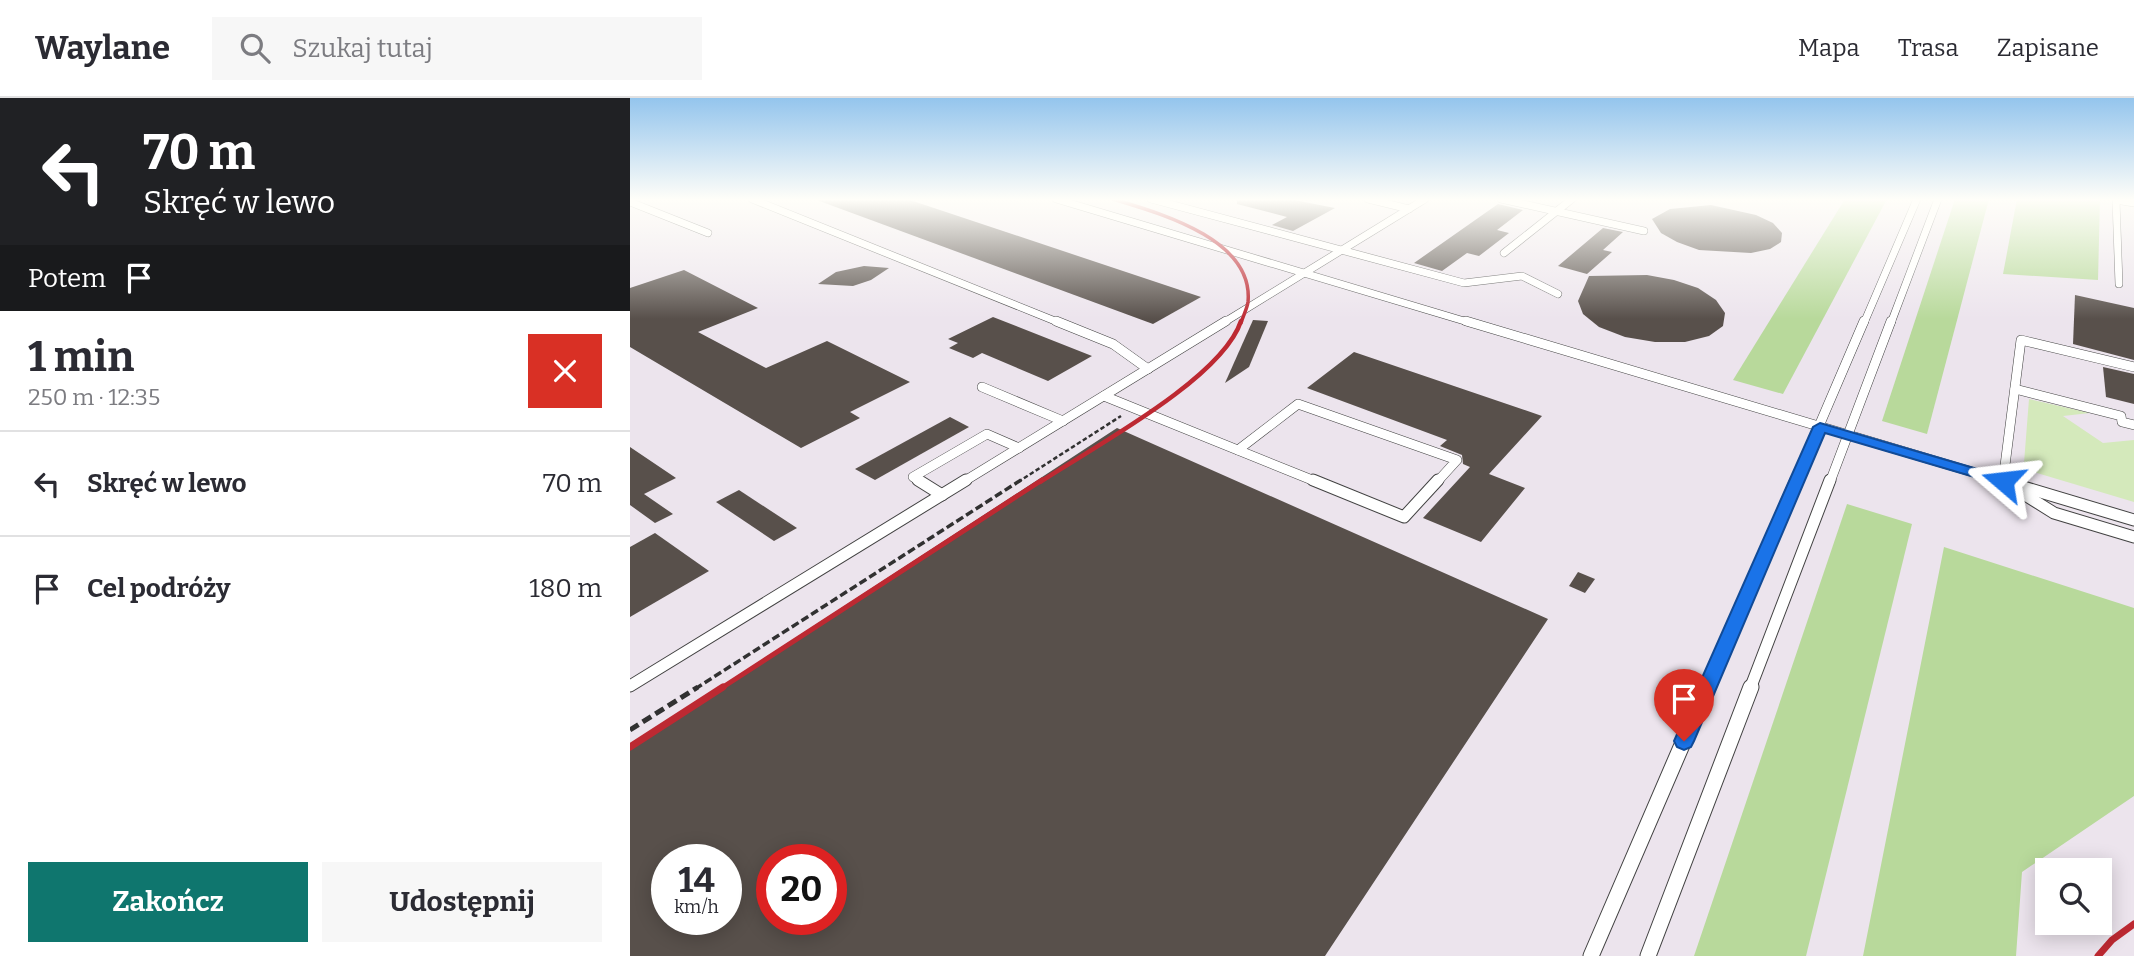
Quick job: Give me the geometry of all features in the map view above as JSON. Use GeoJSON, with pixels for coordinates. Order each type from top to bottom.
{"type":"FeatureCollection","features":[{"type":"Feature","properties":{"kind":"lane"},"geometry":{"type":"LineString","coordinates":[[852,239],[1113,344],[1148,369]]}},
{"type":"Feature","properties":{"kind":"lane"},"geometry":{"type":"LineString","coordinates":[[1188,239],[2134,520]]}},
{"type":"Feature","properties":{"kind":"lane"},"geometry":{"type":"LineString","coordinates":[[1297,239],[1464,283],[1521,276],[1558,293]]}},
{"type":"Feature","properties":{"kind":"lane"},"geometry":{"type":"LineString","coordinates":[[630,686],[1360,239]]}},
{"type":"Feature","properties":{"kind":"lane"},"geometry":{"type":"LineString","coordinates":[[1504,253],[1522,239]]}},
{"type":"Feature","properties":{"kind":"lane"},"geometry":{"type":"LineString","coordinates":[[1591,956],[1900,239]]}},
{"type":"Feature","properties":{"kind":"lane"},"geometry":{"type":"LineString","coordinates":[[1648,956],[1923,239]]}},
{"type":"Feature","properties":{"kind":"lane"},"geometry":{"type":"LineString","coordinates":[[2117,239],[2119,284]]}},
{"type":"Feature","properties":{"kind":"lane"},"geometry":{"type":"LineString","coordinates":[[2003,481],[2021,341],[2134,367]]}},
{"type":"Feature","properties":{"kind":"lane"},"geometry":{"type":"LineString","coordinates":[[982,387],[1063,421]]}},
{"type":"Feature","properties":{"kind":"lane"},"geometry":{"type":"LineString","coordinates":[[2015,389],[2121,416],[2122,422],[2134,425]]}},
{"type":"Feature","properties":{"kind":"lane"},"geometry":{"type":"LineString","coordinates":[[1104,396],[1404,517],[1457,460],[1298,404],[1238,450]]}},
{"type":"Feature","properties":{"kind":"lane"},"geometry":{"type":"LineString","coordinates":[[942,495],[913,477],[987,434],[1019,448]]}},
{"type":"Feature","properties":{"kind":"lane"},"geometry":{"type":"LineString","coordinates":[[2003,481],[2054,513],[2134,537]]}},
{"type":"Feature","properties":{"kind":"path"},"geometry":{"type":"LineString","coordinates":[[630,730],[1134,408]]}},
{"type":"Feature","properties":{"kind":"shaded area"},"geometry":{"type":"Polygon","coordinates":[[[630,239],[2134,239],[2134,956],[630,956],[630,239]]]}},
{"type":"Feature","properties":{"kind":"green space"},"geometry":{"type":"Polygon","coordinates":[[[1820,239],[1866,239],[1783,394],[1733,380],[1820,239]]]}},
{"type":"Feature","properties":{"kind":"green space"},"geometry":{"type":"Polygon","coordinates":[[[1942,239],[1978,239],[1927,434],[1882,421],[1942,239]]]}},
{"type":"Feature","properties":{"kind":"green space"},"geometry":{"type":"Polygon","coordinates":[[[2010,239],[2099,239],[2098,280],[2003,274],[2010,239]]]}},
{"type":"Feature","properties":{"kind":"green space"},"geometry":{"type":"Polygon","coordinates":[[[2029,399],[2090,413],[2063,416],[2103,443],[2134,440],[2134,502],[2037,473],[2024,463],[2029,399]]]}},
{"type":"Feature","properties":{"kind":"green space"},"geometry":{"type":"Polygon","coordinates":[[[1847,504],[1912,524],[1806,956],[1694,956],[1847,504]]]}},
{"type":"Feature","properties":{"kind":"green space"},"geometry":{"type":"Polygon","coordinates":[[[1944,547],[2134,608],[2134,796],[2043,858],[2035,858],[2035,863],[2022,872],[2016,956],[1863,956],[1944,547]]]}},
{"type":"Feature","properties":{"kind":"building"},"geometry":{"type":"Polygon","coordinates":[[[923,239],[1027,239],[1201,297],[1153,324],[923,239]]]}},
{"type":"Feature","properties":{"kind":"building"},"geometry":{"type":"Polygon","coordinates":[[[1448,239],[1501,239],[1479,256],[1467,253],[1442,271],[1414,263],[1448,239]]]}},
{"type":"Feature","properties":{"kind":"building"},"geometry":{"type":"Polygon","coordinates":[[[1590,239],[1615,239],[1603,250],[1612,252],[1587,274],[1558,266],[1590,239]]]}},
{"type":"Feature","properties":{"kind":"building"},"geometry":{"type":"Polygon","coordinates":[[[1672,239],[1781,239],[1770,249],[1751,253],[1699,250],[1672,239]]]}},
{"type":"Feature","properties":{"kind":"building"},"geometry":{"type":"Polygon","coordinates":[[[864,266],[889,268],[871,280],[853,286],[818,284],[836,272],[864,266]]]}},
{"type":"Feature","properties":{"kind":"building"},"geometry":{"type":"Polygon","coordinates":[[[684,270],[758,308],[698,332],[766,368],[827,341],[910,382],[850,412],[860,418],[801,448],[630,347],[630,288],[684,270]]]}},
{"type":"Feature","properties":{"kind":"building"},"geometry":{"type":"Polygon","coordinates":[[[1647,275],[1698,288],[1716,300],[1725,313],[1723,326],[1709,336],[1685,342],[1655,342],[1625,337],[1599,327],[1583,314],[1578,301],[1589,276],[1647,275]]]}},
{"type":"Feature","properties":{"kind":"building"},"geometry":{"type":"Polygon","coordinates":[[[2075,295],[2134,308],[2134,360],[2073,344],[2075,295]]]}},
{"type":"Feature","properties":{"kind":"building"},"geometry":{"type":"Polygon","coordinates":[[[993,317],[1092,356],[1048,381],[982,353],[973,358],[949,348],[958,343],[948,339],[993,317]]]}},
{"type":"Feature","properties":{"kind":"building"},"geometry":{"type":"Polygon","coordinates":[[[1253,320],[1268,321],[1249,367],[1225,383],[1253,320]]]}},
{"type":"Feature","properties":{"kind":"building"},"geometry":{"type":"Polygon","coordinates":[[[1354,352],[1542,416],[1489,474],[1525,488],[1481,542],[1423,518],[1470,467],[1463,464],[1462,455],[1440,446],[1447,440],[1307,388],[1354,352]]]}},
{"type":"Feature","properties":{"kind":"building"},"geometry":{"type":"Polygon","coordinates":[[[2103,367],[2134,374],[2134,404],[2106,397],[2103,367]]]}},
{"type":"Feature","properties":{"kind":"building"},"geometry":{"type":"Polygon","coordinates":[[[950,417],[969,427],[875,480],[855,469],[950,417]]]}},
{"type":"Feature","properties":{"kind":"building"},"geometry":{"type":"Polygon","coordinates":[[[1117,428],[1548,619],[1325,956],[630,956],[630,746],[1117,428]]]}},
{"type":"Feature","properties":{"kind":"building"},"geometry":{"type":"Polygon","coordinates":[[[630,447],[676,478],[644,494],[673,514],[655,523],[630,505],[630,447]]]}},
{"type":"Feature","properties":{"kind":"building"},"geometry":{"type":"Polygon","coordinates":[[[739,490],[797,528],[774,541],[716,502],[739,490]]]}},
{"type":"Feature","properties":{"kind":"building"},"geometry":{"type":"Polygon","coordinates":[[[655,533],[709,571],[630,617],[630,547],[655,533]]]}},
{"type":"Feature","properties":{"kind":"building"},"geometry":{"type":"Polygon","coordinates":[[[1578,572],[1595,579],[1585,593],[1569,586],[1578,572]]]}},
{"type":"Feature","properties":{"kind":"railway"},"geometry":{"type":"LineString","coordinates":[[1211,239],[1236,261],[1246,280],[1248,302],[1241,323]]}},
{"type":"Feature","properties":{"kind":"railway"},"geometry":{"type":"LineString","coordinates":[[1040,482],[1183,388],[1209,366],[1229,343],[1241,321]]}},
{"type":"Feature","properties":{"kind":"railway"},"geometry":{"type":"LineString","coordinates":[[720,689],[1042,480]]}},
{"type":"Feature","properties":{"kind":"railway"},"geometry":{"type":"LineString","coordinates":[[630,747],[723,687]]}},
{"type":"Feature","properties":{"kind":"railway"},"geometry":{"type":"LineString","coordinates":[[2098,956],[2112,940],[2134,924]]}},
{"type":"Feature","properties":{"kind":"route"},"geometry":{"type":"LineString","coordinates":[[1684,741],[1820,427],[2003,481]]}}]}
